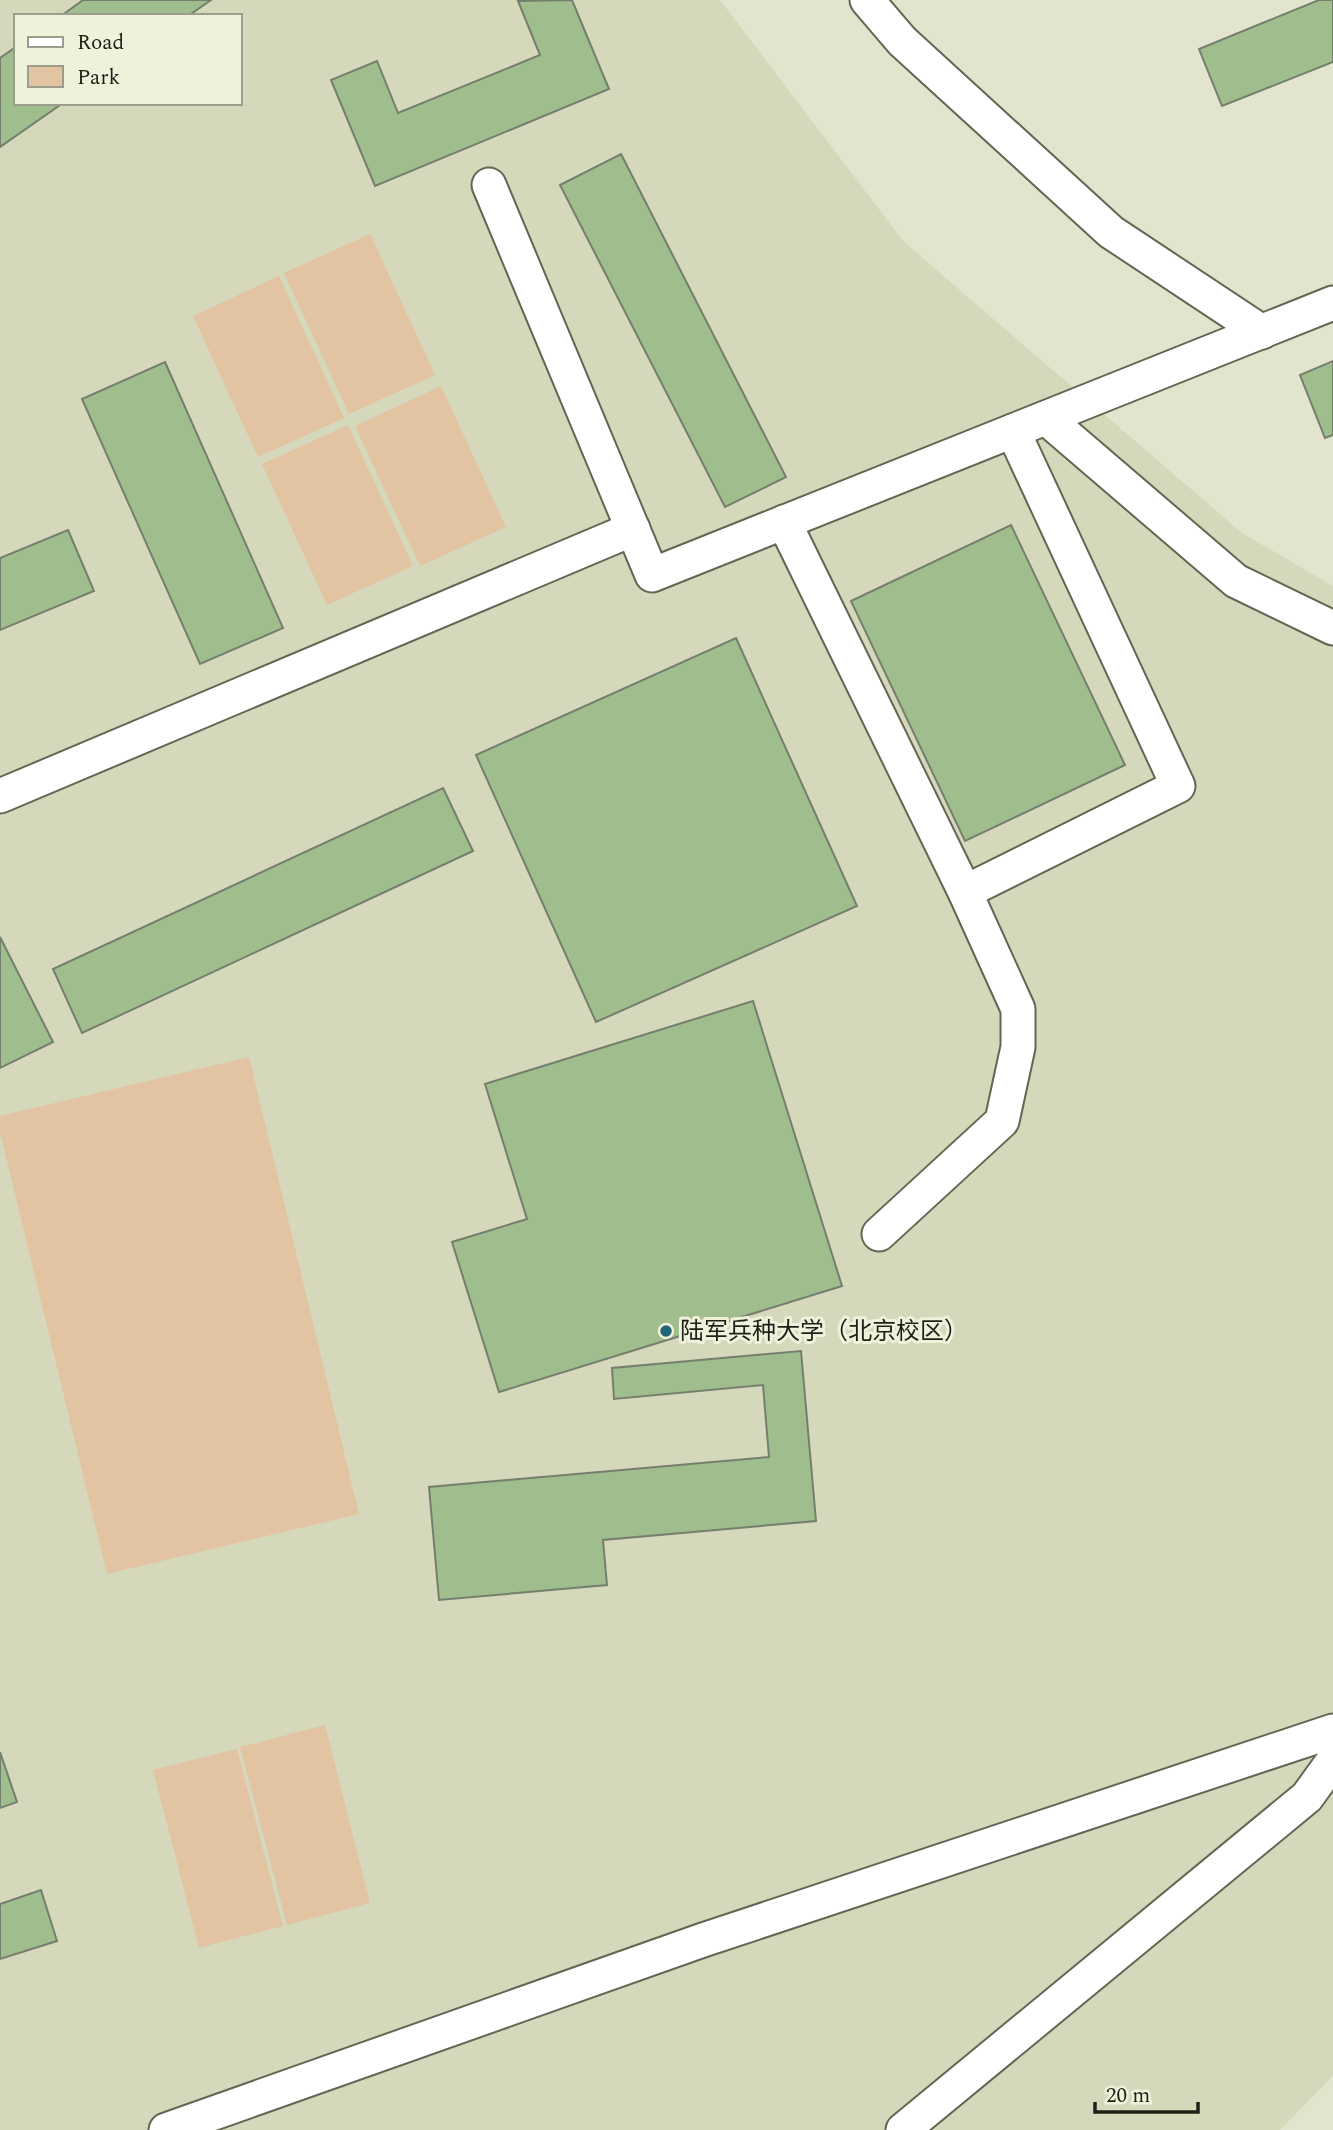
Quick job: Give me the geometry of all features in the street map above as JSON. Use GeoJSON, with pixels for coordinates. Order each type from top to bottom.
{"type":"FeatureCollection","features":[{"type":"Feature","properties":{"kind":"lane"},"geometry":{"type":"LineString","coordinates":[[867,0],[902,41],[1111,232],[1262,332]]}},
{"type":"Feature","properties":{"kind":"lane"},"geometry":{"type":"LineString","coordinates":[[489,185],[652,575],[1333,303]]}},
{"type":"Feature","properties":{"kind":"lane"},"geometry":{"type":"LineString","coordinates":[[1046,418],[1236,581],[1333,628]]}},
{"type":"Feature","properties":{"kind":"lane"},"geometry":{"type":"LineString","coordinates":[[965,892],[1178,786],[1013,431]]}},
{"type":"Feature","properties":{"kind":"lane"},"geometry":{"type":"LineString","coordinates":[[784,522],[965,892],[1018,1009],[1018,1047],[1002,1121],[879,1234]]}},
{"type":"Feature","properties":{"kind":"lane"},"geometry":{"type":"LineString","coordinates":[[0,796],[633,529]]}},
{"type":"Feature","properties":{"kind":"lane"},"geometry":{"type":"LineString","coordinates":[[166,2130],[703,1940],[1333,1731]]}},
{"type":"Feature","properties":{"kind":"lane"},"geometry":{"type":"LineString","coordinates":[[903,2130],[1307,1797],[1333,1761]]}},
{"type":"Feature","properties":{"kind":"shaded area","name":"陆军兵种大学（北京校区）"},"geometry":{"type":"Polygon","coordinates":[[[0,0],[720,0],[904,242],[1242,533],[1333,586],[1333,2076],[1280,2130],[0,2130],[0,0]]]}},
{"type":"Feature","properties":{"kind":"green space"},"geometry":{"type":"Polygon","coordinates":[[[370,234],[435,375],[349,414],[284,273],[370,234]]]}},
{"type":"Feature","properties":{"kind":"green space"},"geometry":{"type":"Polygon","coordinates":[[[279,276],[344,418],[258,457],[193,316],[279,276]]]}},
{"type":"Feature","properties":{"kind":"green space"},"geometry":{"type":"Polygon","coordinates":[[[441,386],[506,527],[420,566],[355,426],[441,386]]]}},
{"type":"Feature","properties":{"kind":"green space"},"geometry":{"type":"Polygon","coordinates":[[[348,425],[413,566],[327,605],[262,464],[348,425]]]}},
{"type":"Feature","properties":{"kind":"green space"},"geometry":{"type":"Polygon","coordinates":[[[249,1057],[359,1514],[107,1574],[0,1132],[0,1116],[249,1057]]]}},
{"type":"Feature","properties":{"kind":"green space"},"geometry":{"type":"Polygon","coordinates":[[[325,1725],[370,1903],[287,1925],[240,1747],[325,1725]]]}},
{"type":"Feature","properties":{"kind":"green space"},"geometry":{"type":"Polygon","coordinates":[[[237,1749],[283,1926],[199,1948],[153,1770],[237,1749]]]}},
{"type":"Feature","properties":{"kind":"building"},"geometry":{"type":"Polygon","coordinates":[[[83,0],[211,0],[191,14],[64,14],[83,0]]]}},
{"type":"Feature","properties":{"kind":"building"},"geometry":{"type":"Polygon","coordinates":[[[572,0],[609,89],[375,186],[331,80],[377,61],[398,113],[540,55],[518,1],[572,0]]]}},
{"type":"Feature","properties":{"kind":"building"},"geometry":{"type":"Polygon","coordinates":[[[1319,0],[1333,0],[1333,62],[1222,106],[1199,49],[1319,0]]]}},
{"type":"Feature","properties":{"kind":"building"},"geometry":{"type":"Polygon","coordinates":[[[14,48],[14,105],[60,105],[0,147],[0,58],[14,48]]]}},
{"type":"Feature","properties":{"kind":"building"},"geometry":{"type":"Polygon","coordinates":[[[621,154],[786,477],[725,507],[560,185],[621,154]]]}},
{"type":"Feature","properties":{"kind":"building"},"geometry":{"type":"Polygon","coordinates":[[[1333,361],[1333,435],[1325,438],[1300,375],[1333,361]]]}},
{"type":"Feature","properties":{"kind":"building"},"geometry":{"type":"Polygon","coordinates":[[[165,362],[283,628],[200,664],[82,399],[165,362]]]}},
{"type":"Feature","properties":{"kind":"building"},"geometry":{"type":"Polygon","coordinates":[[[1011,525],[1125,765],[965,841],[851,601],[1011,525]]]}},
{"type":"Feature","properties":{"kind":"building"},"geometry":{"type":"Polygon","coordinates":[[[68,530],[94,591],[0,630],[0,558],[68,530]]]}},
{"type":"Feature","properties":{"kind":"building"},"geometry":{"type":"Polygon","coordinates":[[[736,638],[857,906],[596,1022],[476,755],[736,638]]]}},
{"type":"Feature","properties":{"kind":"building"},"geometry":{"type":"Polygon","coordinates":[[[443,788],[473,851],[82,1033],[53,969],[443,788]]]}},
{"type":"Feature","properties":{"kind":"building"},"geometry":{"type":"Polygon","coordinates":[[[0,937],[53,1042],[0,1068],[0,937]]]}},
{"type":"Feature","properties":{"kind":"building"},"geometry":{"type":"Polygon","coordinates":[[[753,1001],[842,1286],[499,1392],[452,1242],[527,1219],[485,1084],[753,1001]]]}},
{"type":"Feature","properties":{"kind":"building"},"geometry":{"type":"Polygon","coordinates":[[[801,1351],[816,1521],[603,1540],[607,1585],[439,1600],[429,1487],[769,1457],[763,1385],[614,1399],[612,1368],[801,1351]]]}},
{"type":"Feature","properties":{"kind":"building"},"geometry":{"type":"Polygon","coordinates":[[[0,1752],[17,1802],[0,1808],[0,1752]]]}},
{"type":"Feature","properties":{"kind":"building"},"geometry":{"type":"Polygon","coordinates":[[[41,1890],[57,1941],[0,1959],[0,1904],[41,1890]]]}},
{"type":"Feature","properties":{"kind":"place","name":"陆军兵种大学（北京校区）"},"geometry":{"type":"Point","coordinates":[666,1331]}}]}
